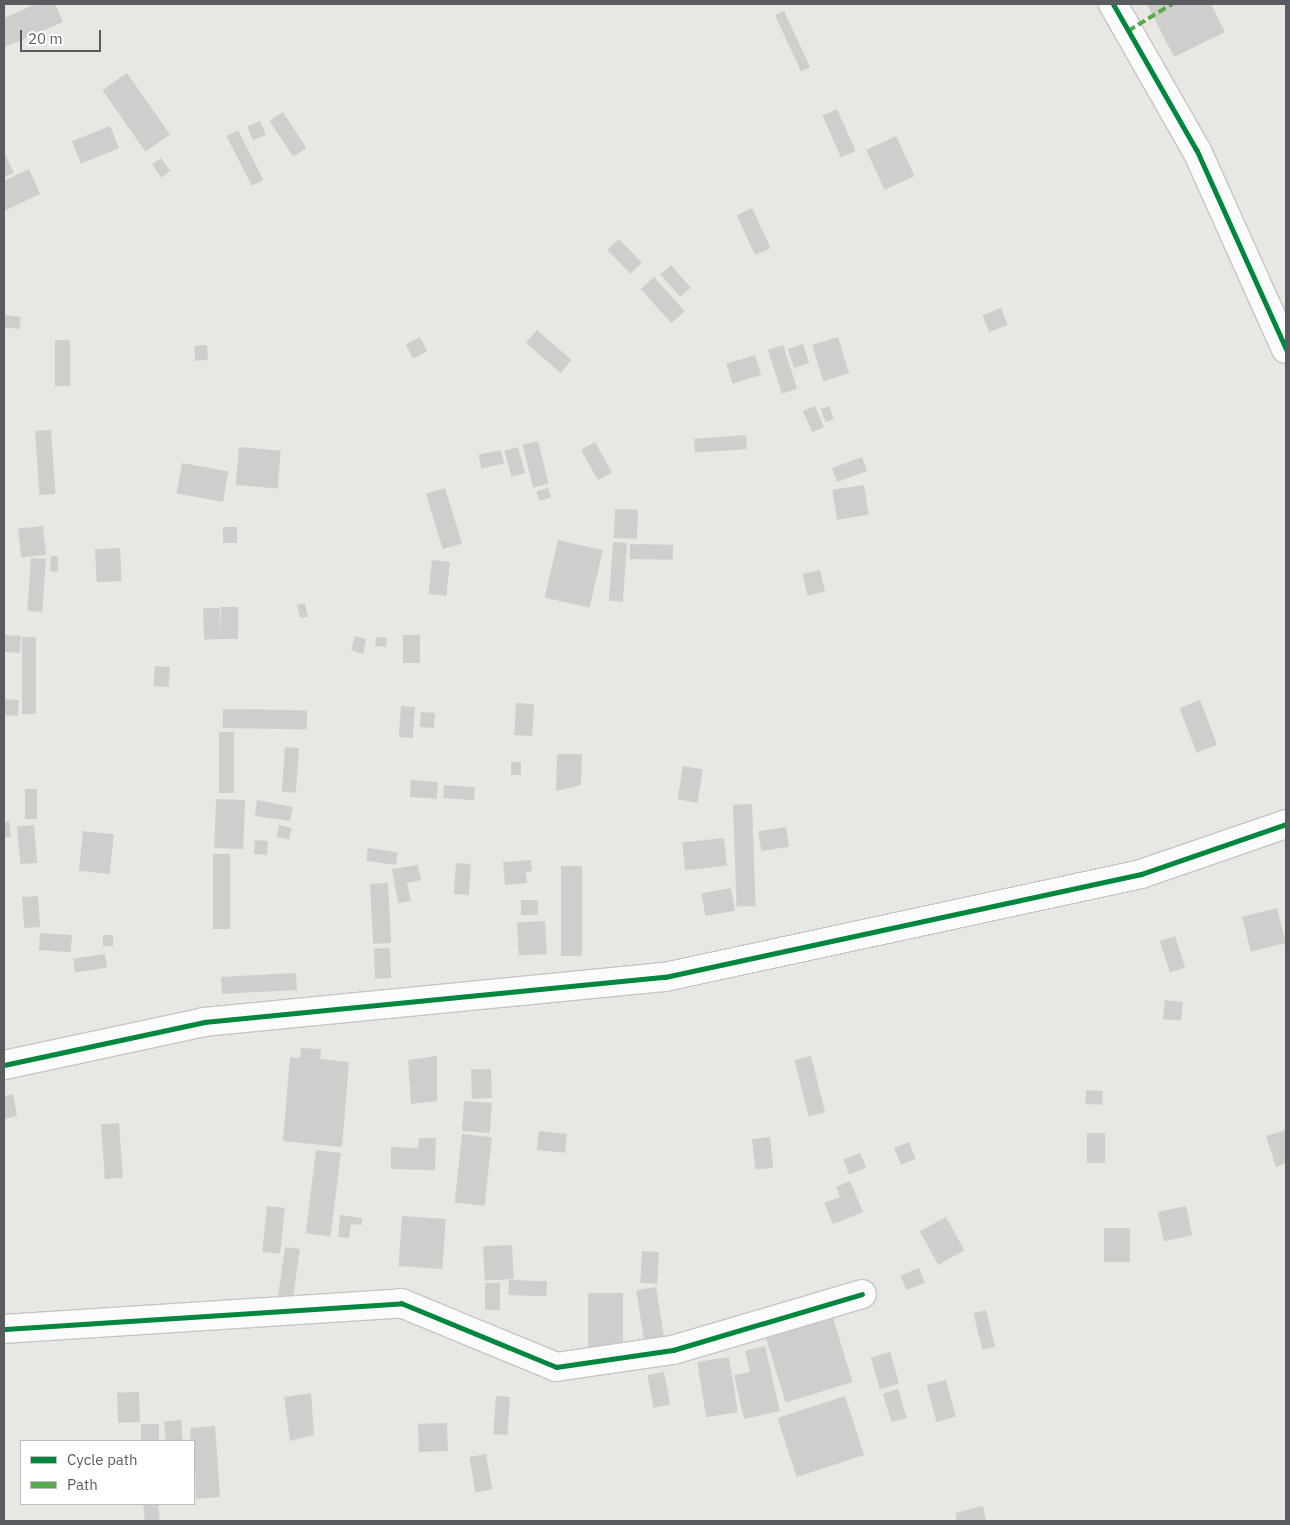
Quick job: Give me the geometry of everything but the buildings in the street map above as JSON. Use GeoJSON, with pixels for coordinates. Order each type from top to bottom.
{"type":"FeatureCollection","features":[{"type":"Feature","properties":{"kind":"street"},"geometry":{"type":"LineString","coordinates":[[1113,4],[1197,151],[1286,349]]}},
{"type":"Feature","properties":{"kind":"street"},"geometry":{"type":"LineString","coordinates":[[4,1065],[204,1022],[665,977],[1141,874],[1286,824]]}},
{"type":"Feature","properties":{"kind":"street"},"geometry":{"type":"LineString","coordinates":[[4,1329],[401,1303],[556,1367],[673,1350],[862,1294]]}},
{"type":"Feature","properties":{"kind":"marked path"},"geometry":{"type":"LineString","coordinates":[[1128,31],[1172,4]]}},
{"type":"Feature","properties":{"kind":"cycle path"},"geometry":{"type":"LineString","coordinates":[[1113,4],[1197,151],[1286,349]]}},
{"type":"Feature","properties":{"kind":"cycle path"},"geometry":{"type":"LineString","coordinates":[[4,1065],[204,1022],[665,977],[1141,874],[1286,824]]}},
{"type":"Feature","properties":{"kind":"cycle path"},"geometry":{"type":"LineString","coordinates":[[4,1329],[401,1303],[556,1367],[673,1350],[862,1294]]}}]}
